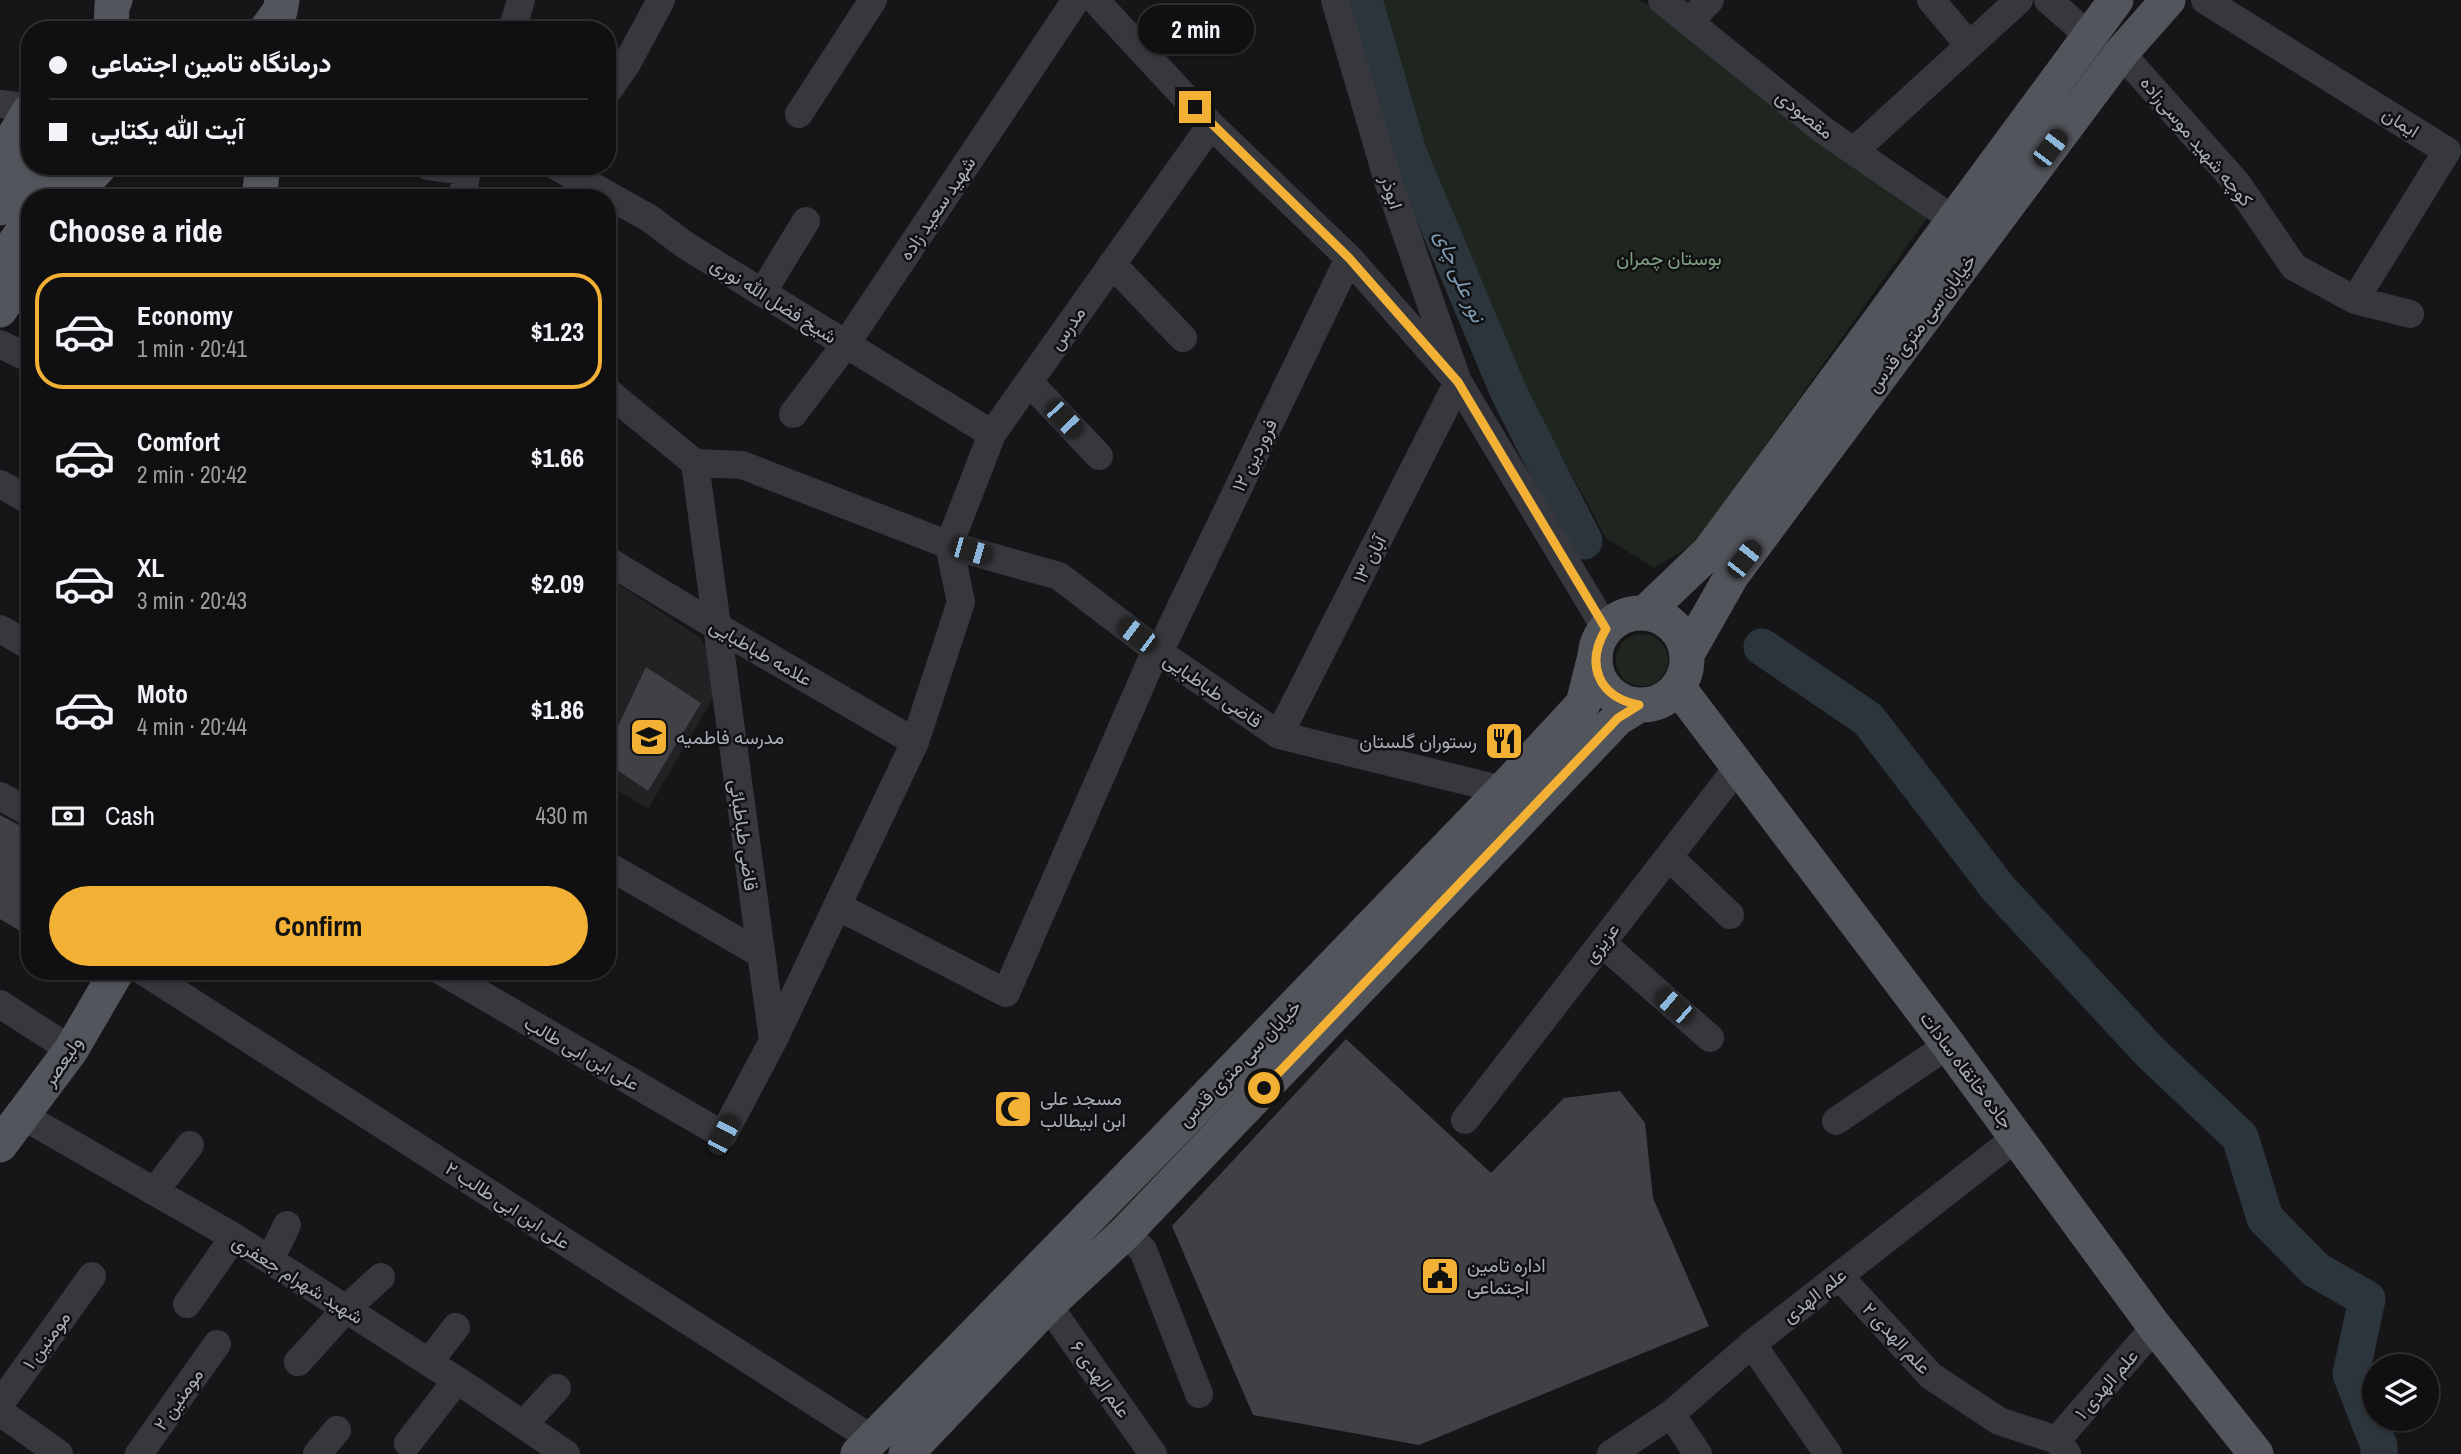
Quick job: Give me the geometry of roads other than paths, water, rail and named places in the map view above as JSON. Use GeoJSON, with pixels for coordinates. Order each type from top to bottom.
{"type":"FeatureCollection","features":[{"type":"Feature","properties":{"kind":"main road","name":"خیابان سی متری قدس"},"geometry":{"type":"LineString","coordinates":[[1645,613],[1709,552],[2116,0]]}},
{"type":"Feature","properties":{"kind":"main road","name":"خیابان سی متری قدس"},"geometry":{"type":"LineString","coordinates":[[1682,671],[1732,575],[2121,53],[2168,0]]}},
{"type":"Feature","properties":{"kind":"main road"},"geometry":{"type":"LineString","coordinates":[[0,159],[21,124]]}},
{"type":"Feature","properties":{"kind":"main road"},"geometry":{"type":"LineString","coordinates":[[0,208],[21,174]]}},
{"type":"Feature","properties":{"kind":"main road"},"geometry":{"type":"LineString","coordinates":[[81,189],[92,175]]}},
{"type":"Feature","properties":{"kind":"main road"},"geometry":{"type":"LineString","coordinates":[[0,264],[21,234]]}},
{"type":"Feature","properties":{"kind":"main road"},"geometry":{"type":"LineString","coordinates":[[0,310],[21,279]]}},
{"type":"Feature","properties":{"kind":"main road"},"geometry":{"type":"LineString","coordinates":[[1630,614],[1658,616],[1669,622],[1684,642],[1682,671],[1658,702],[1639,705],[1625,702],[1612,695],[1602,684],[1596,670],[1601,642],[1617,620],[1630,614]]}},
{"type":"Feature","properties":{"kind":"main road","name":"خیابان سی متری قدس"},"geometry":{"type":"LineString","coordinates":[[865,1446],[1503,790],[1583,704],[1601,642]]}},
{"type":"Feature","properties":{"kind":"main road","name":"جاده خانقاه سادات"},"geometry":{"type":"LineString","coordinates":[[1682,671],[1738,768],[2017,1137],[2155,1327],[2256,1454]]}},
{"type":"Feature","properties":{"kind":"main road","name":"خیابان سی متری قدس"},"geometry":{"type":"LineString","coordinates":[[906,1454],[1048,1305],[1125,1233],[1618,718],[1639,705]]}},
{"type":"Feature","properties":{"kind":"main road","name":"ولیعصر"},"geometry":{"type":"LineString","coordinates":[[0,1145],[71,1050],[112,980]]}},
{"type":"Feature","properties":{"kind":"main road"},"geometry":{"type":"LineString","coordinates":[[1164,1140],[1189,1166]]}},
{"type":"Feature","properties":{"kind":"street"},"geometry":{"type":"LineString","coordinates":[[515,21],[521,0]]}},
{"type":"Feature","properties":{"kind":"street"},"geometry":{"type":"LineString","coordinates":[[616,79],[662,0]]}},
{"type":"Feature","properties":{"kind":"street"},"geometry":{"type":"LineString","coordinates":[[799,114],[873,0]]}},
{"type":"Feature","properties":{"kind":"street","name":"شهید سعید زاده"},"geometry":{"type":"LineString","coordinates":[[793,414],[846,344],[1076,0]]}},
{"type":"Feature","properties":{"kind":"street"},"geometry":{"type":"LineString","coordinates":[[1095,0],[1212,125],[1349,258],[1458,382],[1601,642]]}},
{"type":"Feature","properties":{"kind":"street","name":"ابوذر"},"geometry":{"type":"LineString","coordinates":[[1335,0],[1388,181],[1458,382]]}},
{"type":"Feature","properties":{"kind":"street","name":"مقصودی"},"geometry":{"type":"LineString","coordinates":[[1662,0],[1823,130],[1954,220]]}},
{"type":"Feature","properties":{"kind":"street"},"geometry":{"type":"LineString","coordinates":[[1690,21],[1710,0]]}},
{"type":"Feature","properties":{"kind":"street"},"geometry":{"type":"LineString","coordinates":[[1931,0],[1969,45]]}},
{"type":"Feature","properties":{"kind":"street"},"geometry":{"type":"LineString","coordinates":[[1854,151],[2019,0]]}},
{"type":"Feature","properties":{"kind":"street"},"geometry":{"type":"LineString","coordinates":[[2048,0],[2089,36]]}},
{"type":"Feature","properties":{"kind":"street","name":"ایمان"},"geometry":{"type":"LineString","coordinates":[[2205,0],[2447,151],[2355,300]]}},
{"type":"Feature","properties":{"kind":"street","name":"کوچه شهید موسی‌زاده"},"geometry":{"type":"LineString","coordinates":[[2121,53],[2236,182],[2294,267],[2355,300],[2410,314]]}},
{"type":"Feature","properties":{"kind":"street"},"geometry":{"type":"LineString","coordinates":[[0,104],[21,108]]}},
{"type":"Feature","properties":{"kind":"street","name":"مدرس"},"geometry":{"type":"LineString","coordinates":[[949,545],[992,434],[1212,125]]}},
{"type":"Feature","properties":{"kind":"street","name":"شیخ فضل الله نوری"},"geometry":{"type":"LineString","coordinates":[[572,175],[597,189]]}},
{"type":"Feature","properties":{"kind":"street","name":"شیخ فضل الله نوری"},"geometry":{"type":"LineString","coordinates":[[616,200],[992,434]]}},
{"type":"Feature","properties":{"kind":"street"},"geometry":{"type":"LineString","coordinates":[[762,293],[806,221]]}},
{"type":"Feature","properties":{"kind":"street","name":"۱۲ فروردین"},"geometry":{"type":"LineString","coordinates":[[837,906],[1006,993],[1156,650],[1166,638],[1349,258]]}},
{"type":"Feature","properties":{"kind":"street"},"geometry":{"type":"LineString","coordinates":[[1112,264],[1182,338]]}},
{"type":"Feature","properties":{"kind":"street"},"geometry":{"type":"LineString","coordinates":[[0,344],[21,354]]}},
{"type":"Feature","properties":{"kind":"street"},"geometry":{"type":"LineString","coordinates":[[1029,382],[1099,456]]}},
{"type":"Feature","properties":{"kind":"street","name":"۱۳ آبان"},"geometry":{"type":"LineString","coordinates":[[1279,735],[1458,382]]}},
{"type":"Feature","properties":{"kind":"street"},"geometry":{"type":"LineString","coordinates":[[616,398],[695,463]]}},
{"type":"Feature","properties":{"kind":"street","name":"قاضی طباطبایی"},"geometry":{"type":"LineString","coordinates":[[695,463],[742,465],[949,545],[1059,576],[1156,650],[1279,735],[1503,790]]}},
{"type":"Feature","properties":{"kind":"street","name":"قاضی طباطبائی"},"geometry":{"type":"LineString","coordinates":[[695,463],[759,953],[773,1041]]}},
{"type":"Feature","properties":{"kind":"street"},"geometry":{"type":"LineString","coordinates":[[0,484],[21,496]]}},
{"type":"Feature","properties":{"kind":"street"},"geometry":{"type":"LineString","coordinates":[[773,1041],[915,741],[961,602],[949,545]]}},
{"type":"Feature","properties":{"kind":"street","name":"علامه طباطبایی"},"geometry":{"type":"LineString","coordinates":[[616,565],[915,741]]}},
{"type":"Feature","properties":{"kind":"street"},"geometry":{"type":"LineString","coordinates":[[0,629],[21,641]]}},
{"type":"Feature","properties":{"kind":"street","name":"عزیزی"},"geometry":{"type":"LineString","coordinates":[[1465,1120],[1738,768]]}},
{"type":"Feature","properties":{"kind":"street"},"geometry":{"type":"LineString","coordinates":[[0,796],[21,808]]}},
{"type":"Feature","properties":{"kind":"street"},"geometry":{"type":"LineString","coordinates":[[1669,857],[1730,915]]}},
{"type":"Feature","properties":{"kind":"street"},"geometry":{"type":"LineString","coordinates":[[616,870],[759,953]]}},
{"type":"Feature","properties":{"kind":"street"},"geometry":{"type":"LineString","coordinates":[[1602,943],[1710,1038]]}},
{"type":"Feature","properties":{"kind":"street","name":"علی ابن ابی طالب ۲"},"geometry":{"type":"LineString","coordinates":[[157,980],[865,1446]]}},
{"type":"Feature","properties":{"kind":"street","name":"علی ابن ابی طالب"},"geometry":{"type":"LineString","coordinates":[[456,980],[723,1135],[773,1041]]}},
{"type":"Feature","properties":{"kind":"street"},"geometry":{"type":"LineString","coordinates":[[0,1004],[71,1050]]}},
{"type":"Feature","properties":{"kind":"street"},"geometry":{"type":"LineString","coordinates":[[1836,1121],[1948,1045]]}},
{"type":"Feature","properties":{"kind":"street","name":"شهید شهرام جعفری"},"geometry":{"type":"LineString","coordinates":[[23,1116],[234,1237],[457,1380],[566,1454]]}},
{"type":"Feature","properties":{"kind":"street","name":"علم الهدی"},"geometry":{"type":"LineString","coordinates":[[1611,1454],[1671,1414],[1752,1344],[2017,1137]]}},
{"type":"Feature","properties":{"kind":"street"},"geometry":{"type":"LineString","coordinates":[[154,1192],[190,1145]]}},
{"type":"Feature","properties":{"kind":"street"},"geometry":{"type":"LineString","coordinates":[[270,1260],[287,1225]]}},
{"type":"Feature","properties":{"kind":"street"},"geometry":{"type":"LineString","coordinates":[[1125,1233],[1143,1250],[1199,1394]]}},
{"type":"Feature","properties":{"kind":"street"},"geometry":{"type":"LineString","coordinates":[[187,1304],[234,1237]]}},
{"type":"Feature","properties":{"kind":"street","name":"مومنین ۱"},"geometry":{"type":"LineString","coordinates":[[0,1404],[92,1276]]}},
{"type":"Feature","properties":{"kind":"street","name":"علم الهدی ۲"},"geometry":{"type":"LineString","coordinates":[[1839,1276],[1931,1376],[1999,1421],[2062,1447]]}},
{"type":"Feature","properties":{"kind":"street"},"geometry":{"type":"LineString","coordinates":[[298,1363],[346,1309],[381,1277]]}},
{"type":"Feature","properties":{"kind":"street","name":"علم الهدی ۶"},"geometry":{"type":"LineString","coordinates":[[1048,1305],[1153,1454]]}},
{"type":"Feature","properties":{"kind":"street"},"geometry":{"type":"LineString","coordinates":[[429,1362],[456,1327]]}},
{"type":"Feature","properties":{"kind":"street","name":"علم الهدی ۱"},"geometry":{"type":"LineString","coordinates":[[2062,1447],[2155,1327]]}},
{"type":"Feature","properties":{"kind":"street","name":"مومنین ۲"},"geometry":{"type":"LineString","coordinates":[[139,1454],[217,1344]]}},
{"type":"Feature","properties":{"kind":"street"},"geometry":{"type":"LineString","coordinates":[[1752,1344],[1828,1454]]}},
{"type":"Feature","properties":{"kind":"street"},"geometry":{"type":"LineString","coordinates":[[408,1443],[457,1380]]}},
{"type":"Feature","properties":{"kind":"street"},"geometry":{"type":"LineString","coordinates":[[523,1425],[557,1388]]}},
{"type":"Feature","properties":{"kind":"street"},"geometry":{"type":"LineString","coordinates":[[0,1412],[59,1454]]}},
{"type":"Feature","properties":{"kind":"street"},"geometry":{"type":"LineString","coordinates":[[1671,1414],[1698,1454]]}},
{"type":"Feature","properties":{"kind":"street"},"geometry":{"type":"LineString","coordinates":[[317,1454],[337,1430]]}},
{"type":"Feature","properties":{"kind":"waterway","name":"نور علی چای"},"geometry":{"type":"LineString","coordinates":[[1364,0],[1409,155],[1509,393],[1584,541]]}},
{"type":"Feature","properties":{"kind":"waterway"},"geometry":{"type":"LineString","coordinates":[[1762,647],[1868,719],[1998,888],[2150,1052],[2240,1137],[2265,1218],[2316,1270],[2367,1299],[2351,1374],[2379,1446],[2379,1454]]}},
{"type":"Feature","properties":{"kind":"place","name":"مدرسه فاطمیه"},"geometry":{"type":"Point","coordinates":[649,737]}},
{"type":"Feature","properties":{"kind":"place","name":"رستوران گلستان"},"geometry":{"type":"Point","coordinates":[1504,741]}},
{"type":"Feature","properties":{"kind":"place","name":"مسجد علی ابن ابیطالب"},"geometry":{"type":"Point","coordinates":[1013,1109]}},
{"type":"Feature","properties":{"kind":"place","name":"اداره تامین اجتماعی"},"geometry":{"type":"Point","coordinates":[1440,1276]}},
{"type":"Feature","properties":{"kind":"park label","name":"بوستان چمران"},"geometry":{"type":"Point","coordinates":[1669,258]}}]}
